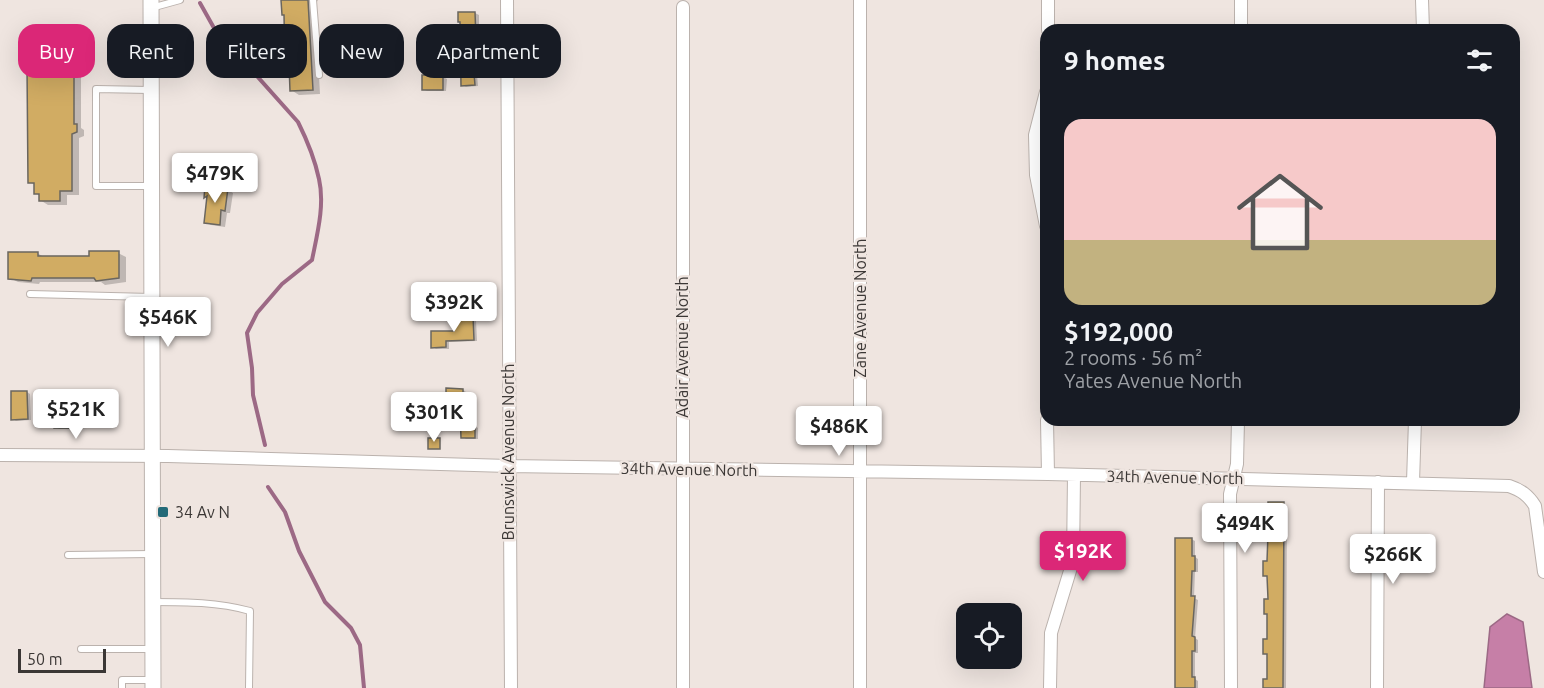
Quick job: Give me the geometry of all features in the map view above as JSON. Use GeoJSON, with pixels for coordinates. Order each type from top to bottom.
{"type":"FeatureCollection","features":[{"type":"Feature","properties":{"kind":"street","name":"Brunswick Avenue North"},"geometry":{"type":"LineString","coordinates":[[507,0],[511,688]]}},
{"type":"Feature","properties":{"kind":"street","name":"Zane Avenue North"},"geometry":{"type":"LineString","coordinates":[[860,0],[860,688]]}},
{"type":"Feature","properties":{"kind":"street"},"geometry":{"type":"LineString","coordinates":[[1048,0],[1048,24]]}},
{"type":"Feature","properties":{"kind":"street"},"geometry":{"type":"LineString","coordinates":[[1241,0],[1241,24]]}},
{"type":"Feature","properties":{"kind":"street"},"geometry":{"type":"LineString","coordinates":[[1422,0],[1423,24]]}},
{"type":"Feature","properties":{"kind":"street"},"geometry":{"type":"LineString","coordinates":[[151,4],[153,684]]}},
{"type":"Feature","properties":{"kind":"street","name":"Adair Avenue North"},"geometry":{"type":"LineString","coordinates":[[682,7],[683,688]]}},
{"type":"Feature","properties":{"kind":"street"},"geometry":{"type":"LineString","coordinates":[[1040,115],[1035,135],[1036,175],[1040,195]]}},
{"type":"Feature","properties":{"kind":"street"},"geometry":{"type":"LineString","coordinates":[[1047,426],[1048,474]]}},
{"type":"Feature","properties":{"kind":"street"},"geometry":{"type":"LineString","coordinates":[[1231,688],[1230,494],[1237,465],[1238,426]]}},
{"type":"Feature","properties":{"kind":"street"},"geometry":{"type":"LineString","coordinates":[[1413,483],[1415,426]]}},
{"type":"Feature","properties":{"kind":"street","name":"34th Avenue North"},"geometry":{"type":"LineString","coordinates":[[0,455],[1048,474],[1509,486],[1521,490],[1535,506],[1544,572]]}},
{"type":"Feature","properties":{"kind":"street"},"geometry":{"type":"LineString","coordinates":[[1050,688],[1052,633],[1073,561],[1074,475]]}},
{"type":"Feature","properties":{"kind":"street"},"geometry":{"type":"LineString","coordinates":[[1377,688],[1378,482]]}},
{"type":"Feature","properties":{"kind":"lane"},"geometry":{"type":"LineString","coordinates":[[151,4],[180,0]]}},
{"type":"Feature","properties":{"kind":"lane"},"geometry":{"type":"LineString","coordinates":[[313,0],[319,75]]}},
{"type":"Feature","properties":{"kind":"lane"},"geometry":{"type":"LineString","coordinates":[[151,90],[96,89],[96,186],[151,186]]}},
{"type":"Feature","properties":{"kind":"lane"},"geometry":{"type":"LineString","coordinates":[[30,294],[151,297]]}},
{"type":"Feature","properties":{"kind":"lane"},"geometry":{"type":"LineString","coordinates":[[68,555],[153,554]]}},
{"type":"Feature","properties":{"kind":"lane"},"geometry":{"type":"LineString","coordinates":[[153,602],[200,602],[250,611],[249,688]]}},
{"type":"Feature","properties":{"kind":"lane"},"geometry":{"type":"LineString","coordinates":[[81,649],[153,649]]}},
{"type":"Feature","properties":{"kind":"lane"},"geometry":{"type":"LineString","coordinates":[[122,688],[122,680],[153,684]]}},
{"type":"Feature","properties":{"kind":"shaded area"},"geometry":{"type":"Polygon","coordinates":[[[1507,614],[1523,622],[1532,688],[1484,688],[1490,627],[1507,614]]]}},
{"type":"Feature","properties":{"kind":"building"},"geometry":{"type":"Polygon","coordinates":[[[281,0],[308,0],[313,90],[290,91],[290,78],[307,78],[307,24],[284,24],[284,15],[282,15],[281,0]]]}},
{"type":"Feature","properties":{"kind":"building"},"geometry":{"type":"Polygon","coordinates":[[[458,12],[475,12],[475,24],[458,22],[458,12]]]}},
{"type":"Feature","properties":{"kind":"building"},"geometry":{"type":"Polygon","coordinates":[[[27,78],[74,78],[74,124],[77,124],[77,132],[72,134],[72,191],[60,191],[60,201],[39,201],[39,194],[34,194],[34,183],[28,183],[27,78]]]}},
{"type":"Feature","properties":{"kind":"building"},"geometry":{"type":"Polygon","coordinates":[[[422,78],[443,78],[443,90],[422,90],[422,78]]]}},
{"type":"Feature","properties":{"kind":"building"},"geometry":{"type":"Polygon","coordinates":[[[461,78],[474,78],[475,85],[461,86],[461,78]]]}},
{"type":"Feature","properties":{"kind":"building"},"geometry":{"type":"Polygon","coordinates":[[[205,186],[228,188],[225,211],[221,210],[220,225],[204,223],[207,196],[204,198],[205,186]]]}},
{"type":"Feature","properties":{"kind":"building"},"geometry":{"type":"Polygon","coordinates":[[[89,251],[119,251],[119,278],[96,281],[94,278],[32,278],[31,281],[8,279],[8,252],[38,252],[38,256],[89,256],[89,251]]]}},
{"type":"Feature","properties":{"kind":"building"},"geometry":{"type":"Polygon","coordinates":[[[473,316],[474,340],[446,341],[446,347],[431,348],[431,331],[454,331],[454,317],[473,316]]]}},
{"type":"Feature","properties":{"kind":"building"},"geometry":{"type":"Polygon","coordinates":[[[446,388],[463,389],[463,403],[472,403],[475,438],[461,438],[460,410],[446,410],[446,388]]]}},
{"type":"Feature","properties":{"kind":"building"},"geometry":{"type":"Polygon","coordinates":[[[11,391],[27,391],[28,419],[11,420],[11,391]]]}},
{"type":"Feature","properties":{"kind":"building"},"geometry":{"type":"Polygon","coordinates":[[[54,404],[73,404],[73,428],[54,428],[54,404]]]}},
{"type":"Feature","properties":{"kind":"building"},"geometry":{"type":"Polygon","coordinates":[[[428,438],[440,438],[440,449],[428,449],[428,438]]]}},
{"type":"Feature","properties":{"kind":"building"},"geometry":{"type":"Polygon","coordinates":[[[1268,502],[1284,502],[1283,688],[1263,688],[1263,679],[1267,679],[1267,654],[1263,654],[1263,639],[1267,639],[1267,614],[1264,614],[1264,599],[1268,599],[1267,576],[1263,576],[1263,561],[1267,561],[1268,534],[1264,534],[1264,519],[1268,519],[1268,502]]]}},
{"type":"Feature","properties":{"kind":"building"},"geometry":{"type":"Polygon","coordinates":[[[1175,538],[1192,538],[1192,556],[1195,556],[1191,596],[1195,596],[1192,636],[1195,637],[1195,651],[1192,651],[1192,677],[1195,677],[1195,688],[1175,688],[1175,538]]]}},
{"type":"Feature","properties":{"kind":"waterway"},"geometry":{"type":"LineString","coordinates":[[200,3],[214,28],[298,122],[313,157],[321,189],[320,220],[312,260],[282,284],[257,313],[247,333],[253,395],[265,445]]}},
{"type":"Feature","properties":{"kind":"waterway"},"geometry":{"type":"LineString","coordinates":[[268,487],[285,512],[299,551],[325,602],[351,628],[360,645],[364,688]]}},
{"type":"Feature","properties":{"kind":"place","name":"34 Av N"},"geometry":{"type":"Point","coordinates":[163,512]}}]}
